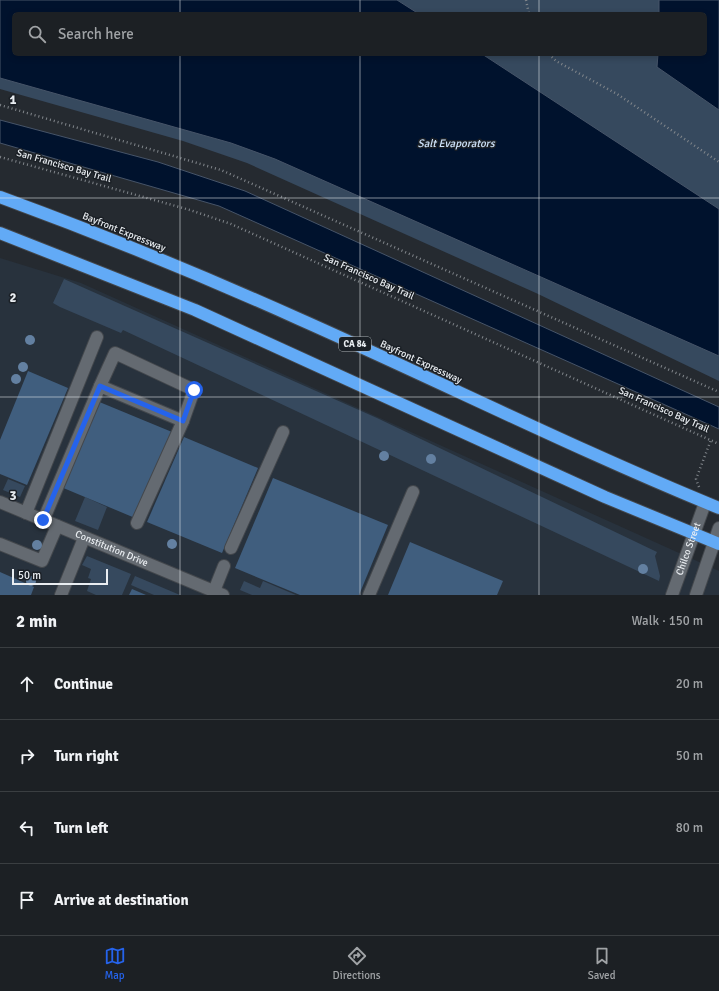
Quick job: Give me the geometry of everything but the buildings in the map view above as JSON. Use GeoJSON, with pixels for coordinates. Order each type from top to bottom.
{"type":"FeatureCollection","features":[{"type":"Feature","properties":{"kind":"highway","name":"Bayfront Expressway"},"geometry":{"type":"LineString","coordinates":[[0,197],[122,243],[221,284],[622,468],[719,508]]}},
{"type":"Feature","properties":{"kind":"highway"},"geometry":{"type":"LineString","coordinates":[[0,233],[195,310],[605,497],[717,543]]}},
{"type":"Feature","properties":{"kind":"street"},"geometry":{"type":"LineString","coordinates":[[26,513],[97,337]]}},
{"type":"Feature","properties":{"kind":"street"},"geometry":{"type":"LineString","coordinates":[[43,520],[115,353],[194,390],[182,424],[137,523]]}},
{"type":"Feature","properties":{"kind":"street"},"geometry":{"type":"LineString","coordinates":[[98,391],[182,424]]}},
{"type":"Feature","properties":{"kind":"street"},"geometry":{"type":"LineString","coordinates":[[231,548],[283,432]]}},
{"type":"Feature","properties":{"kind":"street"},"geometry":{"type":"LineString","coordinates":[[369,595],[413,492]]}},
{"type":"Feature","properties":{"kind":"street","name":"Constitution Drive"},"geometry":{"type":"LineString","coordinates":[[0,502],[84,538],[197,591],[218,593]]}},
{"type":"Feature","properties":{"kind":"street","name":"Chilco Street"},"geometry":{"type":"LineString","coordinates":[[672,595],[705,503]]}},
{"type":"Feature","properties":{"kind":"street"},"geometry":{"type":"LineString","coordinates":[[0,544],[42,561],[56,526]]}},
{"type":"Feature","properties":{"kind":"street"},"geometry":{"type":"LineString","coordinates":[[696,595],[717,543],[719,528]]}},
{"type":"Feature","properties":{"kind":"street"},"geometry":{"type":"LineString","coordinates":[[61,595],[84,538]]}},
{"type":"Feature","properties":{"kind":"street"},"geometry":{"type":"LineString","coordinates":[[218,593],[224,566]]}},
{"type":"Feature","properties":{"kind":"path"},"geometry":{"type":"LineString","coordinates":[[526,0],[529,12]]}},
{"type":"Feature","properties":{"kind":"path"},"geometry":{"type":"LineString","coordinates":[[552,56],[556,61],[617,94],[719,162]]}},
{"type":"Feature","properties":{"kind":"path"},"geometry":{"type":"LineString","coordinates":[[0,105],[221,170],[719,392]]}},
{"type":"Feature","properties":{"kind":"path","name":"San Francisco Bay Trail"},"geometry":{"type":"LineString","coordinates":[[0,156],[190,210],[231,224],[719,444]]}},
{"type":"Feature","properties":{"kind":"path"},"geometry":{"type":"LineString","coordinates":[[696,479],[710,440]]}},
{"type":"Feature","properties":{"kind":"shaded area","name":"Salt Evaporators"},"geometry":{"type":"Polygon","coordinates":[[[0,0],[719,0],[719,381],[536,293],[247,163],[183,141],[0,89],[0,0]]]}},
{"type":"Feature","properties":{"kind":"shaded area"},"geometry":{"type":"Polygon","coordinates":[[[0,258],[81,283],[719,571],[719,595],[0,595],[0,258]]]}},
{"type":"Feature","properties":{"kind":"shaded area"},"geometry":{"type":"Polygon","coordinates":[[[64,279],[377,418],[657,552],[655,556],[660,576],[659,581],[123,330],[121,333],[60,307],[53,303],[64,279]]]}},
{"type":"Feature","properties":{"kind":"shaded area"},"geometry":{"type":"Polygon","coordinates":[[[8,479],[25,486],[20,497],[3,490],[8,479]]]}},
{"type":"Feature","properties":{"kind":"shaded area"},"geometry":{"type":"Polygon","coordinates":[[[85,497],[107,507],[98,530],[75,521],[85,497]]]}},
{"type":"Feature","properties":{"kind":"shaded area"},"geometry":{"type":"Polygon","coordinates":[[[87,556],[131,574],[122,595],[96,595],[87,591],[91,579],[88,578],[91,569],[82,565],[87,556]]]}},
{"type":"Feature","properties":{"kind":"shaded area"},"geometry":{"type":"Polygon","coordinates":[[[135,576],[180,595],[154,595],[131,585],[135,576]]]}},
{"type":"Feature","properties":{"kind":"shaded area"},"geometry":{"type":"Polygon","coordinates":[[[244,581],[260,588],[263,581],[296,595],[252,595],[240,590],[244,581]]]}},
{"type":"Feature","properties":{"kind":"water","name":"Salt Evaporators"},"geometry":{"type":"Polygon","coordinates":[[[0,0],[397,0],[416,12],[12,12],[12,56],[485,56],[719,209],[719,356],[275,159],[231,143],[0,78],[0,0]]]}},
{"type":"Feature","properties":{"kind":"water"},"geometry":{"type":"Polygon","coordinates":[[[659,0],[719,0],[719,110],[657,67],[658,56],[707,56],[707,12],[659,12],[659,0]]]}},
{"type":"Feature","properties":{"kind":"water"},"geometry":{"type":"Polygon","coordinates":[[[0,120],[158,162],[245,191],[719,407],[719,429],[219,206],[0,143],[0,120]]]}},
{"type":"Feature","properties":{"kind":"route"},"geometry":{"type":"LineString","coordinates":[[43,520],[100,386],[183,421],[194,390]]}}]}
